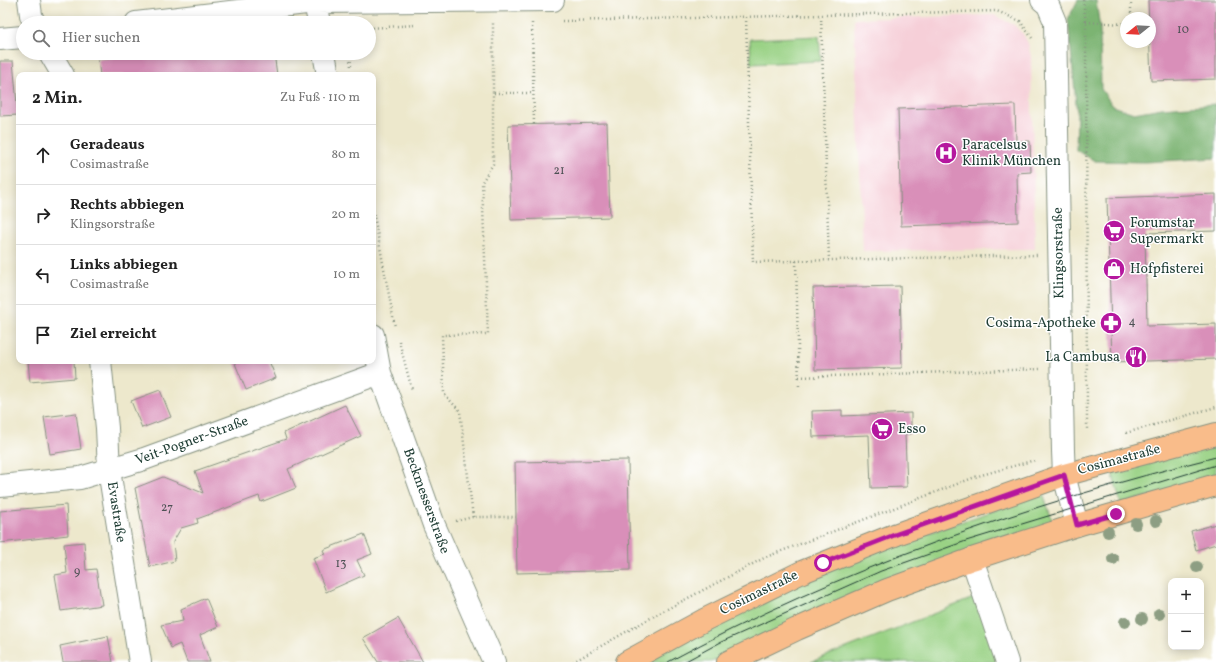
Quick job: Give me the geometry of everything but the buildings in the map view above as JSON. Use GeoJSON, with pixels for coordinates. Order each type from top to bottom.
{"type":"FeatureCollection","features":[{"type":"Feature","properties":{"kind":"main road","name":"Cosimastraße"},"geometry":{"type":"LineString","coordinates":[[627,662],[706,619],[823,563],[897,534],[1064,475],[1216,434]]}},
{"type":"Feature","properties":{"kind":"main road"},"geometry":{"type":"LineString","coordinates":[[728,662],[797,629],[887,590],[972,559],[1077,525],[1216,485]]}},
{"type":"Feature","properties":{"kind":"street"},"geometry":{"type":"LineString","coordinates":[[30,0],[31,16]]}},
{"type":"Feature","properties":{"kind":"street"},"geometry":{"type":"LineString","coordinates":[[309,1],[316,16]]}},
{"type":"Feature","properties":{"kind":"street"},"geometry":{"type":"LineString","coordinates":[[191,16],[309,1],[493,12],[555,11]]}},
{"type":"Feature","properties":{"kind":"street","name":"Klingsorstraße"},"geometry":{"type":"LineString","coordinates":[[1045,2],[1055,22],[1064,475],[1077,525]]}},
{"type":"Feature","properties":{"kind":"street"},"geometry":{"type":"LineString","coordinates":[[0,40],[16,38]]}},
{"type":"Feature","properties":{"kind":"street"},"geometry":{"type":"LineString","coordinates":[[54,60],[61,72]]}},
{"type":"Feature","properties":{"kind":"street"},"geometry":{"type":"LineString","coordinates":[[325,60],[327,72]]}},
{"type":"Feature","properties":{"kind":"street","name":"Beckmesserstraße"},"geometry":{"type":"LineString","coordinates":[[376,351],[380,373],[434,525],[494,662]]}},
{"type":"Feature","properties":{"kind":"street","name":"Evastraße"},"geometry":{"type":"LineString","coordinates":[[100,364],[107,428],[109,470],[140,662]]}},
{"type":"Feature","properties":{"kind":"street","name":"Veit-Pogner-Straße"},"geometry":{"type":"LineString","coordinates":[[0,486],[80,478],[109,470],[152,456],[380,373]]}},
{"type":"Feature","properties":{"kind":"street"},"geometry":{"type":"LineString","coordinates":[[972,559],[1007,662]]}},
{"type":"Feature","properties":{"kind":"path"},"geometry":{"type":"LineString","coordinates":[[1083,0],[1086,22],[1087,436]]}},
{"type":"Feature","properties":{"kind":"path"},"geometry":{"type":"LineString","coordinates":[[1131,0],[1131,12]]}},
{"type":"Feature","properties":{"kind":"path"},"geometry":{"type":"LineString","coordinates":[[555,11],[746,17],[997,11],[1020,21]]}},
{"type":"Feature","properties":{"kind":"path"},"geometry":{"type":"LineString","coordinates":[[493,12],[501,22]]}},
{"type":"Feature","properties":{"kind":"path"},"geometry":{"type":"LineString","coordinates":[[486,22],[493,12]]}},
{"type":"Feature","properties":{"kind":"path"},"geometry":{"type":"LineString","coordinates":[[493,12],[493,164],[482,182],[488,334],[442,335],[444,394],[460,411],[473,517],[516,517]]}},
{"type":"Feature","properties":{"kind":"path"},"geometry":{"type":"LineString","coordinates":[[821,16],[829,260]]}},
{"type":"Feature","properties":{"kind":"path"},"geometry":{"type":"LineString","coordinates":[[746,17],[753,262],[1042,255]]}},
{"type":"Feature","properties":{"kind":"path"},"geometry":{"type":"LineString","coordinates":[[524,22],[532,22],[534,124]]}},
{"type":"Feature","properties":{"kind":"path"},"geometry":{"type":"LineString","coordinates":[[1086,22],[1120,24]]}},
{"type":"Feature","properties":{"kind":"path"},"geometry":{"type":"LineString","coordinates":[[376,28],[416,25]]}},
{"type":"Feature","properties":{"kind":"path"},"geometry":{"type":"LineString","coordinates":[[350,60],[351,68]]}},
{"type":"Feature","properties":{"kind":"path"},"geometry":{"type":"LineString","coordinates":[[494,94],[534,93]]}},
{"type":"Feature","properties":{"kind":"path"},"geometry":{"type":"LineString","coordinates":[[376,226],[396,330]]}},
{"type":"Feature","properties":{"kind":"path"},"geometry":{"type":"LineString","coordinates":[[796,261],[799,387]]}},
{"type":"Feature","properties":{"kind":"path"},"geometry":{"type":"LineString","coordinates":[[398,338],[412,391]]}},
{"type":"Feature","properties":{"kind":"path"},"geometry":{"type":"LineString","coordinates":[[799,377],[1042,369]]}},
{"type":"Feature","properties":{"kind":"path"},"geometry":{"type":"LineString","coordinates":[[454,513],[460,528]]}},
{"type":"Feature","properties":{"kind":"shaded area","name":"Paracelsus Klinik München"},"geometry":{"type":"Polygon","coordinates":[[[994,15],[1014,25],[1023,34],[1028,43],[1031,57],[1035,249],[863,251],[854,19],[994,15]]]}},
{"type":"Feature","properties":{"kind":"green space"},"geometry":{"type":"Polygon","coordinates":[[[1078,0],[1096,0],[1100,29],[1101,89],[1113,106],[1134,113],[1162,108],[1216,104],[1216,158],[1144,162],[1095,161],[1076,150],[1077,114],[1068,19],[1078,0]]]}},
{"type":"Feature","properties":{"kind":"green space"},"geometry":{"type":"Polygon","coordinates":[[[819,36],[821,61],[751,64],[750,39],[819,36]]]}},
{"type":"Feature","properties":{"kind":"green space"},"geometry":{"type":"Polygon","coordinates":[[[1216,443],[1216,477],[1121,504],[1112,472],[1216,443]]]}},
{"type":"Feature","properties":{"kind":"green space"},"geometry":{"type":"Polygon","coordinates":[[[1043,494],[1052,519],[1050,526],[819,613],[711,662],[638,662],[846,561],[1043,494]]]}},
{"type":"Feature","properties":{"kind":"green space"},"geometry":{"type":"Polygon","coordinates":[[[981,595],[1004,662],[811,662],[981,595]]]}},
{"type":"Feature","properties":{"kind":"tram line"},"geometry":{"type":"LineString","coordinates":[[668,662],[733,628],[800,597],[936,542],[1075,496],[1145,475],[1216,457]]}},
{"type":"Feature","properties":{"kind":"tram line"},"geometry":{"type":"LineString","coordinates":[[684,662],[721,642],[881,571],[966,541],[1216,465]]}},
{"type":"Feature","properties":{"kind":"place","name":"Paracelsus Klinik München"},"geometry":{"type":"Point","coordinates":[946,153]}},
{"type":"Feature","properties":{"kind":"place","name":"Forumstar Supermarkt"},"geometry":{"type":"Point","coordinates":[1114,231]}},
{"type":"Feature","properties":{"kind":"place","name":"Hofpfisterei"},"geometry":{"type":"Point","coordinates":[1114,269]}},
{"type":"Feature","properties":{"kind":"place","name":"Cosima-Apotheke"},"geometry":{"type":"Point","coordinates":[1111,323]}},
{"type":"Feature","properties":{"kind":"place","name":"La Cambusa"},"geometry":{"type":"Point","coordinates":[1136,357]}},
{"type":"Feature","properties":{"kind":"place","name":"Esso"},"geometry":{"type":"Point","coordinates":[882,429]}},
{"type":"Feature","properties":{"kind":"route"},"geometry":{"type":"LineString","coordinates":[[823,563],[897,534],[1064,475],[1077,525],[1116,514]]}}]}
